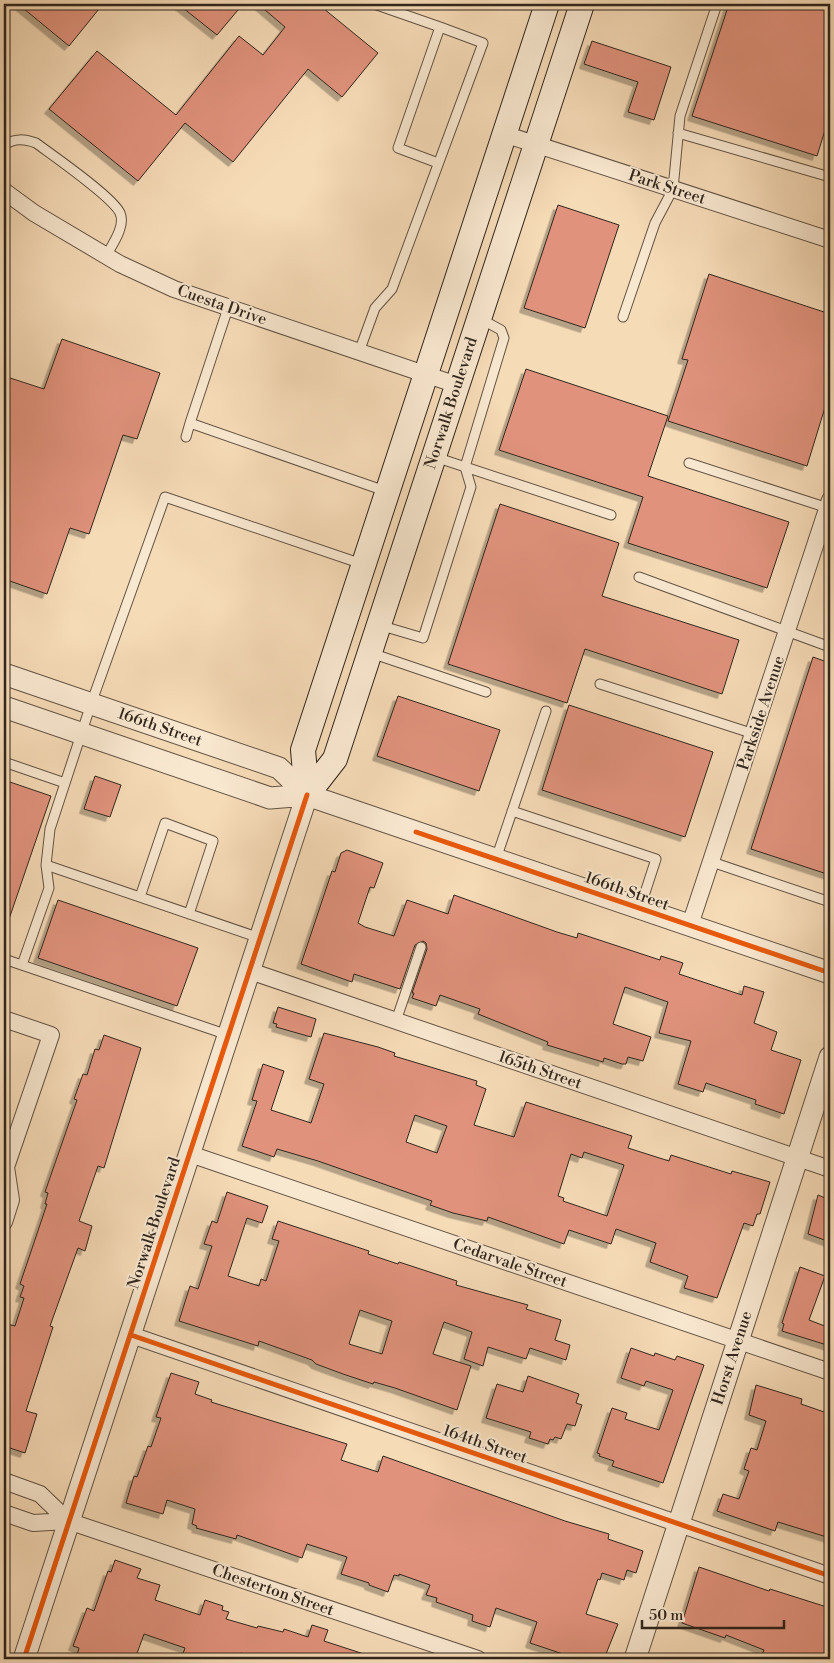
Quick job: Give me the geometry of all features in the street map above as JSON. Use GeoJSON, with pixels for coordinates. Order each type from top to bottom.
{"type":"FeatureCollection","features":[{"type":"Feature","properties":{"kind":"main road","name":"Norwalk Boulevard"},"geometry":{"type":"LineString","coordinates":[[307,795],[303,750],[547,4]]}},
{"type":"Feature","properties":{"kind":"main road","name":"Norwalk Boulevard"},"geometry":{"type":"LineString","coordinates":[[307,795],[335,758],[582,4]]}},
{"type":"Feature","properties":{"kind":"street","name":"Park Street"},"geometry":{"type":"LineString","coordinates":[[504,134],[673,189],[830,237]]}},
{"type":"Feature","properties":{"kind":"street","name":"Cuesta Drive"},"geometry":{"type":"LineString","coordinates":[[4,191],[34,213],[106,256],[174,289],[457,385]]}},
{"type":"Feature","properties":{"kind":"street","name":"Parkside Avenue"},"geometry":{"type":"LineString","coordinates":[[690,925],[828,513]]}},
{"type":"Feature","properties":{"kind":"street","name":"166th Street"},"geometry":{"type":"LineString","coordinates":[[4,674],[279,768],[307,795]]}},
{"type":"Feature","properties":{"kind":"street","name":"166th Street"},"geometry":{"type":"LineString","coordinates":[[4,707],[270,798],[307,795],[830,973]]}},
{"type":"Feature","properties":{"kind":"street","name":"Norwalk Boulevard"},"geometry":{"type":"LineString","coordinates":[[24,1659],[307,795]]}},
{"type":"Feature","properties":{"kind":"street","name":"165th Street"},"geometry":{"type":"LineString","coordinates":[[250,971],[830,1169]]}},
{"type":"Feature","properties":{"kind":"street"},"geometry":{"type":"LineString","coordinates":[[4,1019],[51,1035],[5,1168],[11,1200],[4,1222]]}},
{"type":"Feature","properties":{"kind":"street","name":"Horst Avenue"},"geometry":{"type":"LineString","coordinates":[[634,1659],[830,1057]]}},
{"type":"Feature","properties":{"kind":"street","name":"Cedarvale Street"},"geometry":{"type":"LineString","coordinates":[[190,1154],[830,1372]]}},
{"type":"Feature","properties":{"kind":"street","name":"164th Street"},"geometry":{"type":"LineString","coordinates":[[131,1335],[830,1576]]}},
{"type":"Feature","properties":{"kind":"street"},"geometry":{"type":"LineString","coordinates":[[4,1481],[40,1494],[68,1521]]}},
{"type":"Feature","properties":{"kind":"street"},"geometry":{"type":"LineString","coordinates":[[4,1513],[33,1523],[68,1521]]}},
{"type":"Feature","properties":{"kind":"street","name":"Chesterton Street"},"geometry":{"type":"LineString","coordinates":[[68,1521],[478,1659]]}},
{"type":"Feature","properties":{"kind":"lane"},"geometry":{"type":"LineString","coordinates":[[358,352],[375,308],[392,288],[483,43],[374,4]]}},
{"type":"Feature","properties":{"kind":"lane"},"geometry":{"type":"LineString","coordinates":[[623,317],[655,223],[673,189],[680,116],[717,4]]}},
{"type":"Feature","properties":{"kind":"lane"},"geometry":{"type":"LineString","coordinates":[[438,163],[398,148],[440,27]]}},
{"type":"Feature","properties":{"kind":"lane"},"geometry":{"type":"LineString","coordinates":[[678,133],[830,177]]}},
{"type":"Feature","properties":{"kind":"lane"},"geometry":{"type":"LineString","coordinates":[[4,145],[10,141],[23,139],[36,143],[110,201],[120,213],[121,225],[106,256]]}},
{"type":"Feature","properties":{"kind":"lane"},"geometry":{"type":"LineString","coordinates":[[186,437],[228,308]]}},
{"type":"Feature","properties":{"kind":"lane"},"geometry":{"type":"LineString","coordinates":[[378,624],[423,638],[472,487],[465,467],[504,338],[502,330],[479,318]]}},
{"type":"Feature","properties":{"kind":"lane"},"geometry":{"type":"LineString","coordinates":[[190,423],[388,492]]}},
{"type":"Feature","properties":{"kind":"lane"},"geometry":{"type":"LineString","coordinates":[[434,456],[611,515]]}},
{"type":"Feature","properties":{"kind":"lane"},"geometry":{"type":"LineString","coordinates":[[689,463],[828,513]]}},
{"type":"Feature","properties":{"kind":"lane"},"geometry":{"type":"LineString","coordinates":[[22,965],[49,888],[46,865],[50,829],[91,704],[166,493],[364,565]]}},
{"type":"Feature","properties":{"kind":"lane"},"geometry":{"type":"LineString","coordinates":[[639,577],[830,647]]}},
{"type":"Feature","properties":{"kind":"lane"},"geometry":{"type":"LineString","coordinates":[[369,653],[486,692]]}},
{"type":"Feature","properties":{"kind":"lane"},"geometry":{"type":"LineString","coordinates":[[600,684],[754,734]]}},
{"type":"Feature","properties":{"kind":"lane"},"geometry":{"type":"LineString","coordinates":[[496,859],[546,711]]}},
{"type":"Feature","properties":{"kind":"lane"},"geometry":{"type":"LineString","coordinates":[[4,762],[65,783]]}},
{"type":"Feature","properties":{"kind":"lane"},"geometry":{"type":"LineString","coordinates":[[512,811],[656,859],[640,908]]}},
{"type":"Feature","properties":{"kind":"lane"},"geometry":{"type":"LineString","coordinates":[[140,897],[165,823],[214,841],[189,914]]}},
{"type":"Feature","properties":{"kind":"lane"},"geometry":{"type":"LineString","coordinates":[[712,862],[830,902]]}},
{"type":"Feature","properties":{"kind":"lane"},"geometry":{"type":"LineString","coordinates":[[46,865],[260,938]]}},
{"type":"Feature","properties":{"kind":"lane"},"geometry":{"type":"LineString","coordinates":[[396,1021],[421,947]]}},
{"type":"Feature","properties":{"kind":"lane"},"geometry":{"type":"LineString","coordinates":[[4,959],[229,1036]]}},
{"type":"Feature","properties":{"kind":"building"},"geometry":{"type":"Polygon","coordinates":[[[18,4],[103,4],[69,46],[18,4]]]}},
{"type":"Feature","properties":{"kind":"building"},"geometry":{"type":"Polygon","coordinates":[[[178,4],[243,4],[217,35],[178,4]]]}},
{"type":"Feature","properties":{"kind":"building"},"geometry":{"type":"Polygon","coordinates":[[[258,4],[318,4],[378,53],[342,97],[308,69],[233,162],[185,123],[138,181],[49,109],[97,51],[176,115],[239,36],[263,55],[285,27],[258,4]]]}},
{"type":"Feature","properties":{"kind":"building"},"geometry":{"type":"Polygon","coordinates":[[[729,4],[830,4],[830,114],[817,156],[692,116],[729,4]]]}},
{"type":"Feature","properties":{"kind":"building"},"geometry":{"type":"Polygon","coordinates":[[[592,41],[671,67],[654,120],[628,112],[638,82],[584,64],[592,41]]]}},
{"type":"Feature","properties":{"kind":"building"},"geometry":{"type":"Polygon","coordinates":[[[558,205],[619,225],[585,328],[524,308],[558,205]]]}},
{"type":"Feature","properties":{"kind":"building"},"geometry":{"type":"Polygon","coordinates":[[[709,274],[830,314],[830,391],[807,466],[668,421],[688,360],[682,359],[709,274]]]}},
{"type":"Feature","properties":{"kind":"building"},"geometry":{"type":"Polygon","coordinates":[[[62,339],[160,373],[137,439],[123,435],[89,534],[70,528],[47,594],[4,579],[4,376],[44,389],[62,339]]]}},
{"type":"Feature","properties":{"kind":"building"},"geometry":{"type":"Polygon","coordinates":[[[526,369],[668,416],[648,476],[789,522],[767,588],[628,543],[643,497],[499,450],[526,369]]]}},
{"type":"Feature","properties":{"kind":"building"},"geometry":{"type":"Polygon","coordinates":[[[500,504],[619,543],[602,596],[739,640],[722,694],[585,649],[567,703],[448,664],[500,504]]]}},
{"type":"Feature","properties":{"kind":"building"},"geometry":{"type":"Polygon","coordinates":[[[813,657],[830,663],[830,875],[751,849],[813,657]]]}},
{"type":"Feature","properties":{"kind":"building"},"geometry":{"type":"Polygon","coordinates":[[[398,696],[500,730],[479,791],[377,756],[398,696]]]}},
{"type":"Feature","properties":{"kind":"building"},"geometry":{"type":"Polygon","coordinates":[[[569,705],[713,752],[685,837],[542,790],[569,705]]]}},
{"type":"Feature","properties":{"kind":"building"},"geometry":{"type":"Polygon","coordinates":[[[95,776],[121,785],[110,817],[84,809],[95,776]]]}},
{"type":"Feature","properties":{"kind":"building"},"geometry":{"type":"Polygon","coordinates":[[[4,780],[51,796],[6,928],[4,928],[4,780]]]}},
{"type":"Feature","properties":{"kind":"building"},"geometry":{"type":"Polygon","coordinates":[[[347,850],[383,863],[374,888],[370,887],[358,923],[365,927],[394,936],[407,900],[448,914],[454,895],[577,938],[578,933],[660,960],[661,956],[683,963],[679,974],[742,995],[744,986],[764,992],[754,1023],[777,1032],[771,1050],[801,1060],[784,1114],[755,1104],[756,1100],[706,1083],[703,1092],[678,1084],[691,1041],[659,1033],[668,1002],[625,987],[613,1024],[651,1037],[643,1061],[628,1057],[626,1064],[622,1064],[604,1058],[603,1062],[547,1045],[548,1042],[478,1014],[480,1009],[440,995],[436,1006],[412,998],[427,949],[426,943],[423,941],[415,945],[400,989],[354,974],[352,982],[301,964],[332,871],[335,872],[341,853],[347,850]]]}},
{"type":"Feature","properties":{"kind":"building"},"geometry":{"type":"Polygon","coordinates":[[[58,900],[198,948],[177,1006],[38,958],[58,900]]]}},
{"type":"Feature","properties":{"kind":"building"},"geometry":{"type":"Polygon","coordinates":[[[278,1007],[316,1019],[311,1037],[276,1027],[277,1024],[273,1023],[278,1007]]]}},
{"type":"Feature","properties":{"kind":"building"},"geometry":{"type":"Polygon","coordinates":[[[324,1033],[378,1047],[395,1053],[394,1056],[477,1081],[476,1085],[486,1089],[474,1125],[514,1137],[526,1102],[632,1136],[628,1148],[669,1161],[671,1155],[731,1174],[732,1171],[770,1182],[760,1214],[757,1214],[753,1226],[744,1223],[717,1298],[684,1288],[688,1276],[650,1262],[656,1243],[616,1229],[611,1244],[569,1230],[564,1244],[488,1217],[487,1221],[453,1213],[430,1205],[432,1201],[318,1161],[277,1149],[274,1157],[242,1146],[257,1101],[252,1100],[263,1064],[284,1071],[271,1110],[311,1123],[324,1084],[309,1079],[324,1033]],[[415,1115],[406,1142],[437,1153],[447,1126],[415,1115]],[[584,1152],[582,1158],[571,1154],[558,1196],[564,1198],[563,1201],[607,1216],[624,1165],[584,1152]]]}},
{"type":"Feature","properties":{"kind":"building"},"geometry":{"type":"Polygon","coordinates":[[[104,1035],[141,1048],[104,1168],[98,1166],[79,1221],[92,1226],[85,1251],[78,1248],[50,1326],[53,1327],[26,1411],[37,1414],[25,1453],[4,1446],[4,1333],[7,1324],[15,1326],[24,1298],[20,1297],[24,1286],[20,1284],[47,1204],[45,1204],[48,1193],[45,1192],[77,1100],[74,1099],[83,1074],[87,1075],[95,1049],[99,1050],[104,1035]]]}},
{"type":"Feature","properties":{"kind":"building"},"geometry":{"type":"Polygon","coordinates":[[[227,1192],[268,1206],[262,1223],[247,1218],[228,1276],[259,1286],[261,1279],[266,1281],[279,1241],[272,1239],[278,1221],[369,1251],[368,1254],[457,1281],[456,1285],[528,1305],[526,1309],[561,1320],[555,1340],[570,1345],[566,1360],[530,1348],[526,1359],[488,1347],[483,1366],[464,1359],[472,1332],[444,1322],[433,1354],[471,1366],[457,1410],[395,1388],[374,1382],[373,1384],[343,1374],[316,1364],[312,1360],[259,1341],[258,1346],[179,1321],[190,1286],[198,1289],[212,1246],[204,1244],[212,1221],[217,1223],[227,1192]],[[360,1310],[349,1344],[382,1354],[392,1321],[360,1310]]]}},
{"type":"Feature","properties":{"kind":"building"},"geometry":{"type":"Polygon","coordinates":[[[818,1195],[830,1200],[830,1242],[808,1234],[818,1195]]]}},
{"type":"Feature","properties":{"kind":"building"},"geometry":{"type":"Polygon","coordinates":[[[800,1267],[825,1276],[809,1320],[830,1328],[830,1346],[782,1331],[784,1324],[782,1323],[800,1267]]]}},
{"type":"Feature","properties":{"kind":"building"},"geometry":{"type":"Polygon","coordinates":[[[631,1348],[654,1356],[655,1353],[675,1360],[677,1356],[704,1365],[663,1483],[612,1466],[614,1461],[599,1456],[600,1454],[597,1453],[612,1408],[627,1413],[625,1419],[659,1430],[673,1390],[646,1381],[644,1386],[621,1378],[631,1348]]]}},
{"type":"Feature","properties":{"kind":"building"},"geometry":{"type":"Polygon","coordinates":[[[171,1373],[199,1382],[195,1394],[212,1400],[211,1402],[347,1444],[341,1460],[378,1472],[383,1456],[565,1521],[609,1534],[608,1539],[643,1551],[636,1573],[627,1570],[624,1580],[602,1573],[600,1580],[598,1579],[586,1614],[618,1624],[604,1659],[591,1655],[590,1659],[578,1659],[530,1643],[537,1622],[496,1608],[490,1627],[472,1621],[473,1615],[436,1602],[437,1598],[426,1595],[430,1585],[399,1574],[399,1576],[394,1575],[388,1592],[369,1585],[369,1583],[341,1574],[347,1557],[307,1544],[302,1558],[237,1535],[236,1539],[196,1528],[197,1526],[192,1524],[195,1509],[167,1500],[163,1514],[126,1503],[134,1476],[137,1477],[148,1446],[151,1447],[161,1418],[156,1417],[171,1373]]]}},
{"type":"Feature","properties":{"kind":"building"},"geometry":{"type":"Polygon","coordinates":[[[528,1376],[579,1394],[576,1403],[582,1405],[575,1426],[567,1424],[561,1439],[555,1437],[553,1440],[550,1439],[548,1444],[529,1438],[531,1432],[486,1418],[497,1384],[523,1392],[528,1376]]]}},
{"type":"Feature","properties":{"kind":"building"},"geometry":{"type":"Polygon","coordinates":[[[756,1385],[802,1399],[801,1404],[830,1414],[830,1538],[778,1522],[775,1531],[717,1511],[723,1494],[739,1499],[749,1471],[744,1469],[751,1448],[757,1450],[766,1421],[749,1415],[756,1385]]]}},
{"type":"Feature","properties":{"kind":"building"},"geometry":{"type":"Polygon","coordinates":[[[115,1560],[141,1569],[137,1578],[160,1585],[155,1600],[200,1615],[205,1600],[223,1606],[222,1610],[229,1612],[226,1619],[257,1628],[258,1626],[283,1632],[284,1629],[308,1637],[312,1625],[328,1630],[324,1641],[370,1656],[369,1659],[261,1659],[241,1653],[240,1659],[181,1659],[185,1648],[144,1634],[135,1659],[76,1659],[79,1648],[73,1646],[87,1608],[94,1611],[108,1571],[111,1572],[115,1560]]]}},
{"type":"Feature","properties":{"kind":"building"},"geometry":{"type":"Polygon","coordinates":[[[699,1567],[769,1591],[770,1589],[830,1608],[830,1658],[825,1656],[824,1659],[760,1659],[764,1650],[726,1635],[725,1638],[682,1623],[699,1567]]]}},
{"type":"Feature","properties":{"kind":"cycle path"},"geometry":{"type":"LineString","coordinates":[[24,1659],[307,795]]}},
{"type":"Feature","properties":{"kind":"cycle path"},"geometry":{"type":"LineString","coordinates":[[416,832],[830,973]]}},
{"type":"Feature","properties":{"kind":"cycle path"},"geometry":{"type":"LineString","coordinates":[[131,1335],[830,1576]]}}]}
